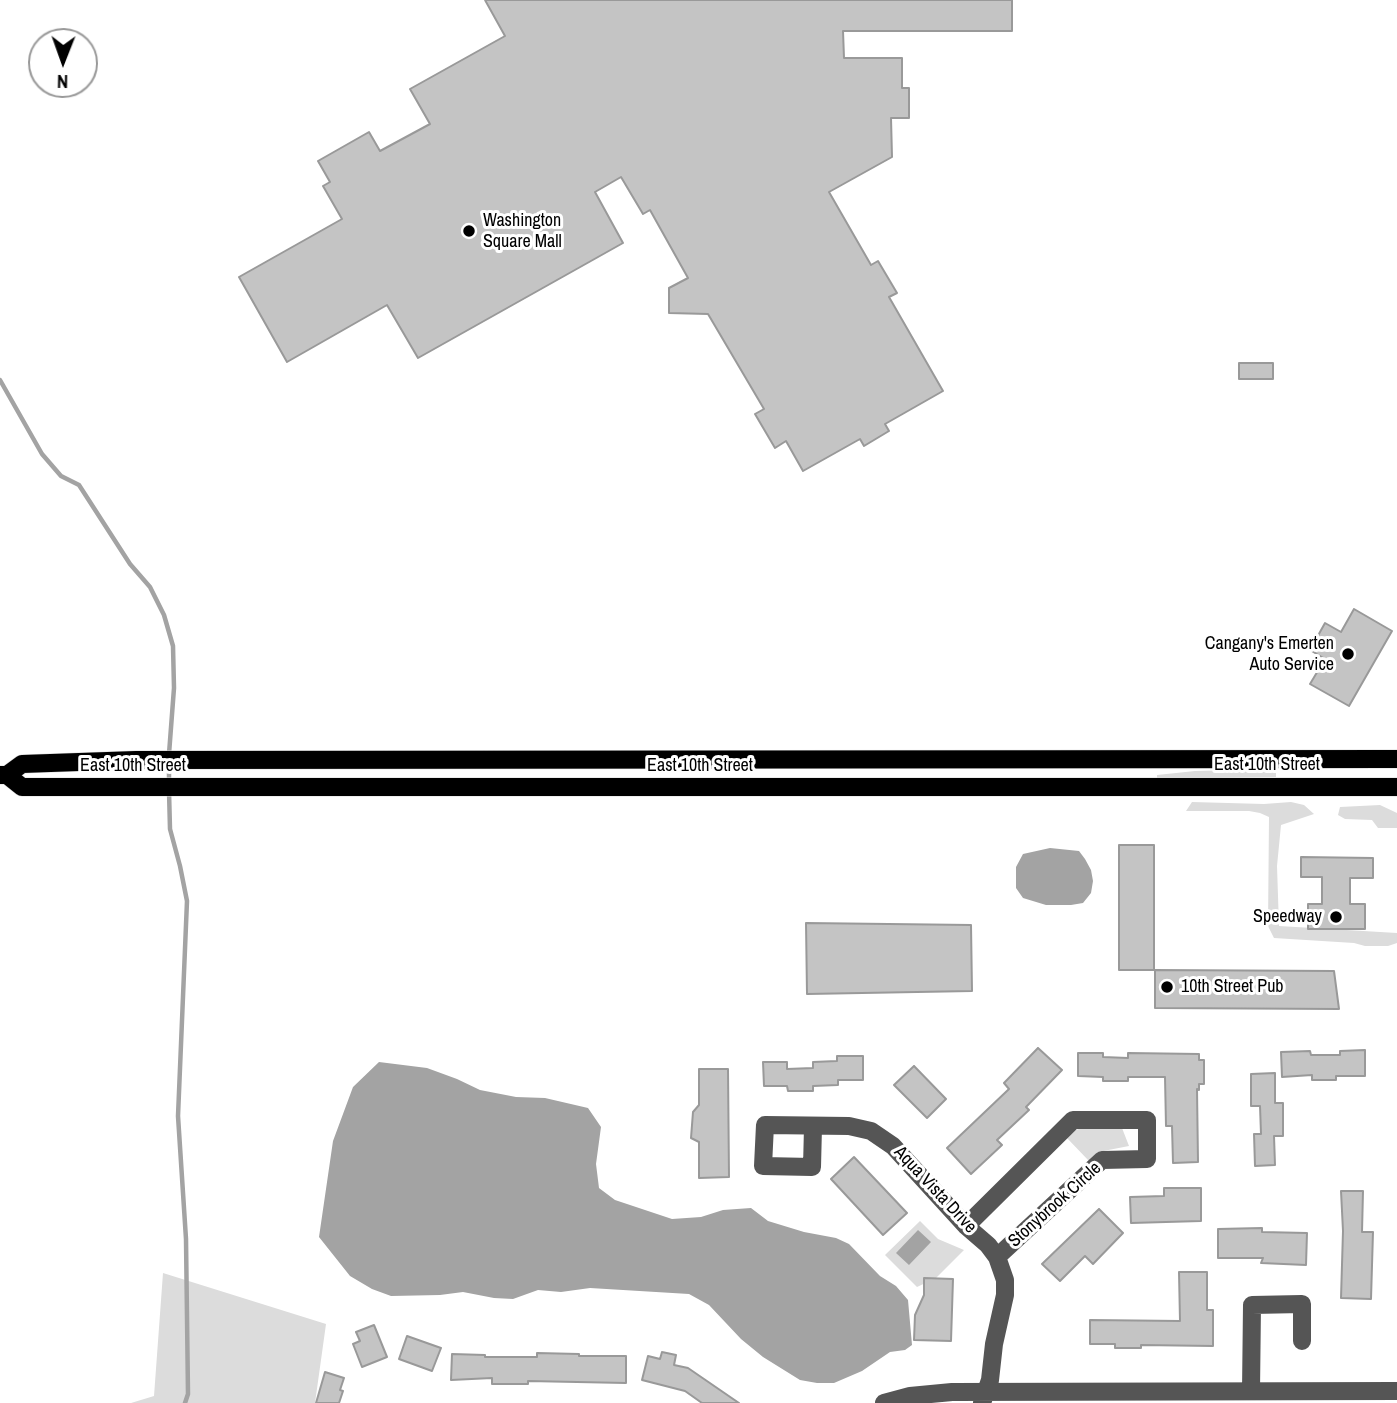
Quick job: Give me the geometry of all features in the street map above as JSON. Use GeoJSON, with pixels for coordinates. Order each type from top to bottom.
{"type":"FeatureCollection","features":[{"type":"Feature","properties":{"kind":"main road","name":"East 10th Street"},"geometry":{"type":"LineString","coordinates":[[1397,759],[136,760],[22,764],[4,775],[22,787],[1397,787]]}},
{"type":"Feature","properties":{"kind":"street","name":"Stonybrook Circle"},"geometry":{"type":"LineString","coordinates":[[966,1226],[1073,1120],[1147,1120],[1147,1159],[1102,1160],[997,1257]]}},
{"type":"Feature","properties":{"kind":"street","name":"Aqua Vista Drive"},"geometry":{"type":"LineString","coordinates":[[813,1127],[855,1127],[871,1130],[885,1139],[997,1257]]}},
{"type":"Feature","properties":{"kind":"street"},"geometry":{"type":"LineString","coordinates":[[984,1397],[1005,1299],[1004,1280],[997,1257]]}},
{"type":"Feature","properties":{"kind":"street"},"geometry":{"type":"LineString","coordinates":[[1251,1391],[1252,1305],[1302,1304],[1302,1341]]}},
{"type":"Feature","properties":{"kind":"street"},"geometry":{"type":"LineString","coordinates":[[884,1403],[910,1396],[938,1393],[984,1397],[1154,1397],[1251,1391],[1397,1391]]}},
{"type":"Feature","properties":{"kind":"shaded area"},"geometry":{"type":"Polygon","coordinates":[[[1276,769],[1276,777],[1157,779],[1157,775],[1195,771],[1276,769]]]}},
{"type":"Feature","properties":{"kind":"shaded area"},"geometry":{"type":"Polygon","coordinates":[[[1192,802],[1291,802],[1304,805],[1314,814],[1281,825],[1277,866],[1279,926],[1397,933],[1397,943],[1388,946],[1365,946],[1274,938],[1268,926],[1269,817],[1249,811],[1186,811],[1192,802]]]}},
{"type":"Feature","properties":{"kind":"shaded area"},"geometry":{"type":"Polygon","coordinates":[[[1380,805],[1397,813],[1397,828],[1378,828],[1372,820],[1345,819],[1338,815],[1340,807],[1380,805]]]}},
{"type":"Feature","properties":{"kind":"shaded area"},"geometry":{"type":"Polygon","coordinates":[[[1050,848],[1079,851],[1085,859],[1093,881],[1091,893],[1083,903],[1046,905],[1023,898],[1016,888],[1016,867],[1023,854],[1050,848]]]}},
{"type":"Feature","properties":{"kind":"shaded area"},"geometry":{"type":"Polygon","coordinates":[[[379,1062],[427,1068],[480,1090],[516,1097],[545,1098],[588,1108],[601,1127],[596,1164],[599,1188],[615,1200],[672,1219],[751,1208],[768,1221],[836,1238],[849,1244],[908,1300],[912,1345],[905,1350],[890,1352],[862,1371],[834,1383],[817,1383],[800,1380],[763,1357],[741,1339],[709,1305],[689,1294],[590,1288],[561,1292],[538,1290],[513,1299],[463,1292],[391,1296],[372,1289],[350,1276],[319,1237],[333,1141],[353,1087],[379,1062]]]}},
{"type":"Feature","properties":{"kind":"shaded area"},"geometry":{"type":"Polygon","coordinates":[[[1109,1120],[1122,1128],[1129,1146],[1098,1152],[1089,1161],[1066,1137],[1069,1132],[1109,1120]]]}},
{"type":"Feature","properties":{"kind":"shaded area"},"geometry":{"type":"Polygon","coordinates":[[[920,1221],[938,1239],[964,1250],[936,1278],[917,1287],[885,1255],[920,1221]]]}},
{"type":"Feature","properties":{"kind":"shaded area"},"geometry":{"type":"Polygon","coordinates":[[[918,1230],[931,1242],[909,1265],[896,1253],[918,1230]]]}},
{"type":"Feature","properties":{"kind":"shaded area"},"geometry":{"type":"Polygon","coordinates":[[[163,1273],[326,1324],[315,1403],[131,1403],[154,1396],[163,1273]]]}},
{"type":"Feature","properties":{"kind":"building","name":"Washington Square Mall"},"geometry":{"type":"Polygon","coordinates":[[[485,0],[1012,0],[1012,31],[843,31],[844,58],[902,58],[902,88],[909,88],[909,118],[891,118],[892,157],[829,192],[871,265],[878,261],[897,293],[889,297],[943,391],[885,424],[889,431],[864,446],[860,439],[803,471],[786,441],[775,448],[755,414],[764,409],[708,314],[669,313],[669,288],[688,278],[650,210],[643,214],[621,177],[595,192],[623,243],[418,358],[387,305],[287,362],[239,277],[342,219],[323,186],[330,182],[318,161],[369,132],[380,151],[430,124],[410,89],[505,36],[485,0]]]}},
{"type":"Feature","properties":{"kind":"building"},"geometry":{"type":"Polygon","coordinates":[[[1239,363],[1273,363],[1273,379],[1239,379],[1239,363]]]}},
{"type":"Feature","properties":{"kind":"building","name":"Cangany's Emerten Auto Service"},"geometry":{"type":"Polygon","coordinates":[[[1354,609],[1392,631],[1349,706],[1310,684],[1325,659],[1310,650],[1325,623],[1341,632],[1354,609]]]}},
{"type":"Feature","properties":{"kind":"building"},"geometry":{"type":"Polygon","coordinates":[[[1119,845],[1154,845],[1154,970],[1119,970],[1119,845]]]}},
{"type":"Feature","properties":{"kind":"building","name":"Speedway"},"geometry":{"type":"Polygon","coordinates":[[[1301,857],[1373,858],[1373,878],[1350,878],[1350,904],[1365,904],[1365,929],[1308,929],[1308,904],[1322,904],[1322,877],[1301,877],[1301,857]]]}},
{"type":"Feature","properties":{"kind":"building"},"geometry":{"type":"Polygon","coordinates":[[[806,923],[971,925],[972,991],[807,994],[806,923]]]}},
{"type":"Feature","properties":{"kind":"building"},"geometry":{"type":"Polygon","coordinates":[[[1155,970],[1334,971],[1339,1009],[1155,1008],[1155,970]]]}},
{"type":"Feature","properties":{"kind":"building"},"geometry":{"type":"Polygon","coordinates":[[[1038,1048],[1062,1070],[1026,1107],[1029,1110],[997,1140],[1002,1145],[971,1174],[947,1148],[1009,1089],[1004,1083],[1038,1048]]]}},
{"type":"Feature","properties":{"kind":"building"},"geometry":{"type":"Polygon","coordinates":[[[1365,1050],[1365,1076],[1336,1076],[1336,1080],[1312,1080],[1312,1075],[1282,1077],[1281,1052],[1310,1051],[1311,1055],[1340,1055],[1340,1051],[1365,1050]]]}},
{"type":"Feature","properties":{"kind":"building"},"geometry":{"type":"Polygon","coordinates":[[[1078,1053],[1103,1053],[1103,1057],[1128,1058],[1128,1053],[1199,1054],[1199,1060],[1204,1060],[1204,1084],[1199,1084],[1199,1090],[1197,1089],[1198,1162],[1173,1163],[1172,1126],[1166,1126],[1165,1077],[1128,1077],[1128,1081],[1103,1081],[1103,1077],[1078,1076],[1078,1053]]]}},
{"type":"Feature","properties":{"kind":"building"},"geometry":{"type":"Polygon","coordinates":[[[837,1056],[863,1056],[863,1080],[838,1080],[838,1085],[813,1086],[813,1091],[788,1091],[787,1086],[764,1086],[763,1062],[787,1062],[787,1069],[813,1068],[813,1062],[837,1061],[837,1056]]]}},
{"type":"Feature","properties":{"kind":"building"},"geometry":{"type":"Polygon","coordinates":[[[914,1066],[946,1099],[927,1118],[894,1085],[914,1066]]]}},
{"type":"Feature","properties":{"kind":"building"},"geometry":{"type":"Polygon","coordinates":[[[699,1069],[728,1069],[729,1177],[699,1178],[699,1142],[691,1138],[693,1112],[699,1105],[699,1069]]]}},
{"type":"Feature","properties":{"kind":"building"},"geometry":{"type":"Polygon","coordinates":[[[1275,1073],[1275,1103],[1283,1103],[1283,1136],[1274,1136],[1275,1165],[1255,1166],[1254,1134],[1261,1134],[1260,1106],[1251,1106],[1251,1074],[1275,1073]]]}},
{"type":"Feature","properties":{"kind":"building"},"geometry":{"type":"Polygon","coordinates":[[[854,1157],[907,1213],[883,1235],[831,1179],[854,1157]]]}},
{"type":"Feature","properties":{"kind":"building"},"geometry":{"type":"Polygon","coordinates":[[[1164,1188],[1201,1188],[1201,1221],[1131,1223],[1130,1197],[1164,1196],[1164,1188]]]}},
{"type":"Feature","properties":{"kind":"building"},"geometry":{"type":"Polygon","coordinates":[[[1341,1191],[1363,1191],[1362,1232],[1373,1232],[1371,1299],[1341,1298],[1341,1191]]]}},
{"type":"Feature","properties":{"kind":"building"},"geometry":{"type":"Polygon","coordinates":[[[1099,1209],[1123,1233],[1093,1264],[1085,1256],[1060,1281],[1042,1264],[1099,1209]]]}},
{"type":"Feature","properties":{"kind":"building"},"geometry":{"type":"Polygon","coordinates":[[[1262,1228],[1262,1232],[1307,1233],[1306,1265],[1261,1263],[1263,1258],[1218,1258],[1218,1229],[1262,1228]]]}},
{"type":"Feature","properties":{"kind":"building"},"geometry":{"type":"Polygon","coordinates":[[[1179,1272],[1207,1272],[1207,1310],[1213,1310],[1213,1346],[1141,1345],[1141,1348],[1115,1348],[1115,1344],[1090,1344],[1090,1320],[1180,1321],[1179,1272]]]}},
{"type":"Feature","properties":{"kind":"building"},"geometry":{"type":"Polygon","coordinates":[[[924,1278],[953,1279],[951,1341],[914,1340],[915,1315],[924,1295],[924,1278]]]}},
{"type":"Feature","properties":{"kind":"building"},"geometry":{"type":"Polygon","coordinates":[[[374,1325],[387,1357],[362,1367],[353,1344],[360,1341],[356,1332],[374,1325]]]}},
{"type":"Feature","properties":{"kind":"building"},"geometry":{"type":"Polygon","coordinates":[[[407,1336],[441,1348],[432,1371],[399,1359],[407,1336]]]}},
{"type":"Feature","properties":{"kind":"building"},"geometry":{"type":"Polygon","coordinates":[[[662,1352],[676,1355],[674,1365],[688,1368],[739,1403],[702,1403],[685,1391],[642,1380],[648,1356],[660,1359],[662,1352]]]}},
{"type":"Feature","properties":{"kind":"building"},"geometry":{"type":"Polygon","coordinates":[[[537,1353],[626,1356],[626,1383],[528,1381],[528,1384],[492,1384],[492,1378],[451,1380],[452,1354],[537,1357],[537,1353]]]}},
{"type":"Feature","properties":{"kind":"building"},"geometry":{"type":"Polygon","coordinates":[[[325,1372],[344,1378],[339,1403],[316,1403],[325,1372]]]}},
{"type":"Feature","properties":{"kind":"waterway"},"geometry":{"type":"LineString","coordinates":[[0,380],[42,454],[61,476],[79,485],[130,564],[150,587],[164,615],[173,646],[174,688],[169,754]]}},
{"type":"Feature","properties":{"kind":"waterway"},"geometry":{"type":"LineString","coordinates":[[169,763],[169,782]]}},
{"type":"Feature","properties":{"kind":"waterway"},"geometry":{"type":"LineString","coordinates":[[169,791],[170,829],[187,901],[178,1116],[186,1239],[188,1394],[185,1403]]}},
{"type":"Feature","properties":{"kind":"place","name":"Washington Square Mall"},"geometry":{"type":"Point","coordinates":[469,231]}},
{"type":"Feature","properties":{"kind":"place","name":"Cangany's Emerten Auto Service"},"geometry":{"type":"Point","coordinates":[1348,654]}},
{"type":"Feature","properties":{"kind":"place","name":"Speedway"},"geometry":{"type":"Point","coordinates":[1336,917]}},
{"type":"Feature","properties":{"kind":"place","name":"10th Street Pub"},"geometry":{"type":"Point","coordinates":[1167,987]}}]}
